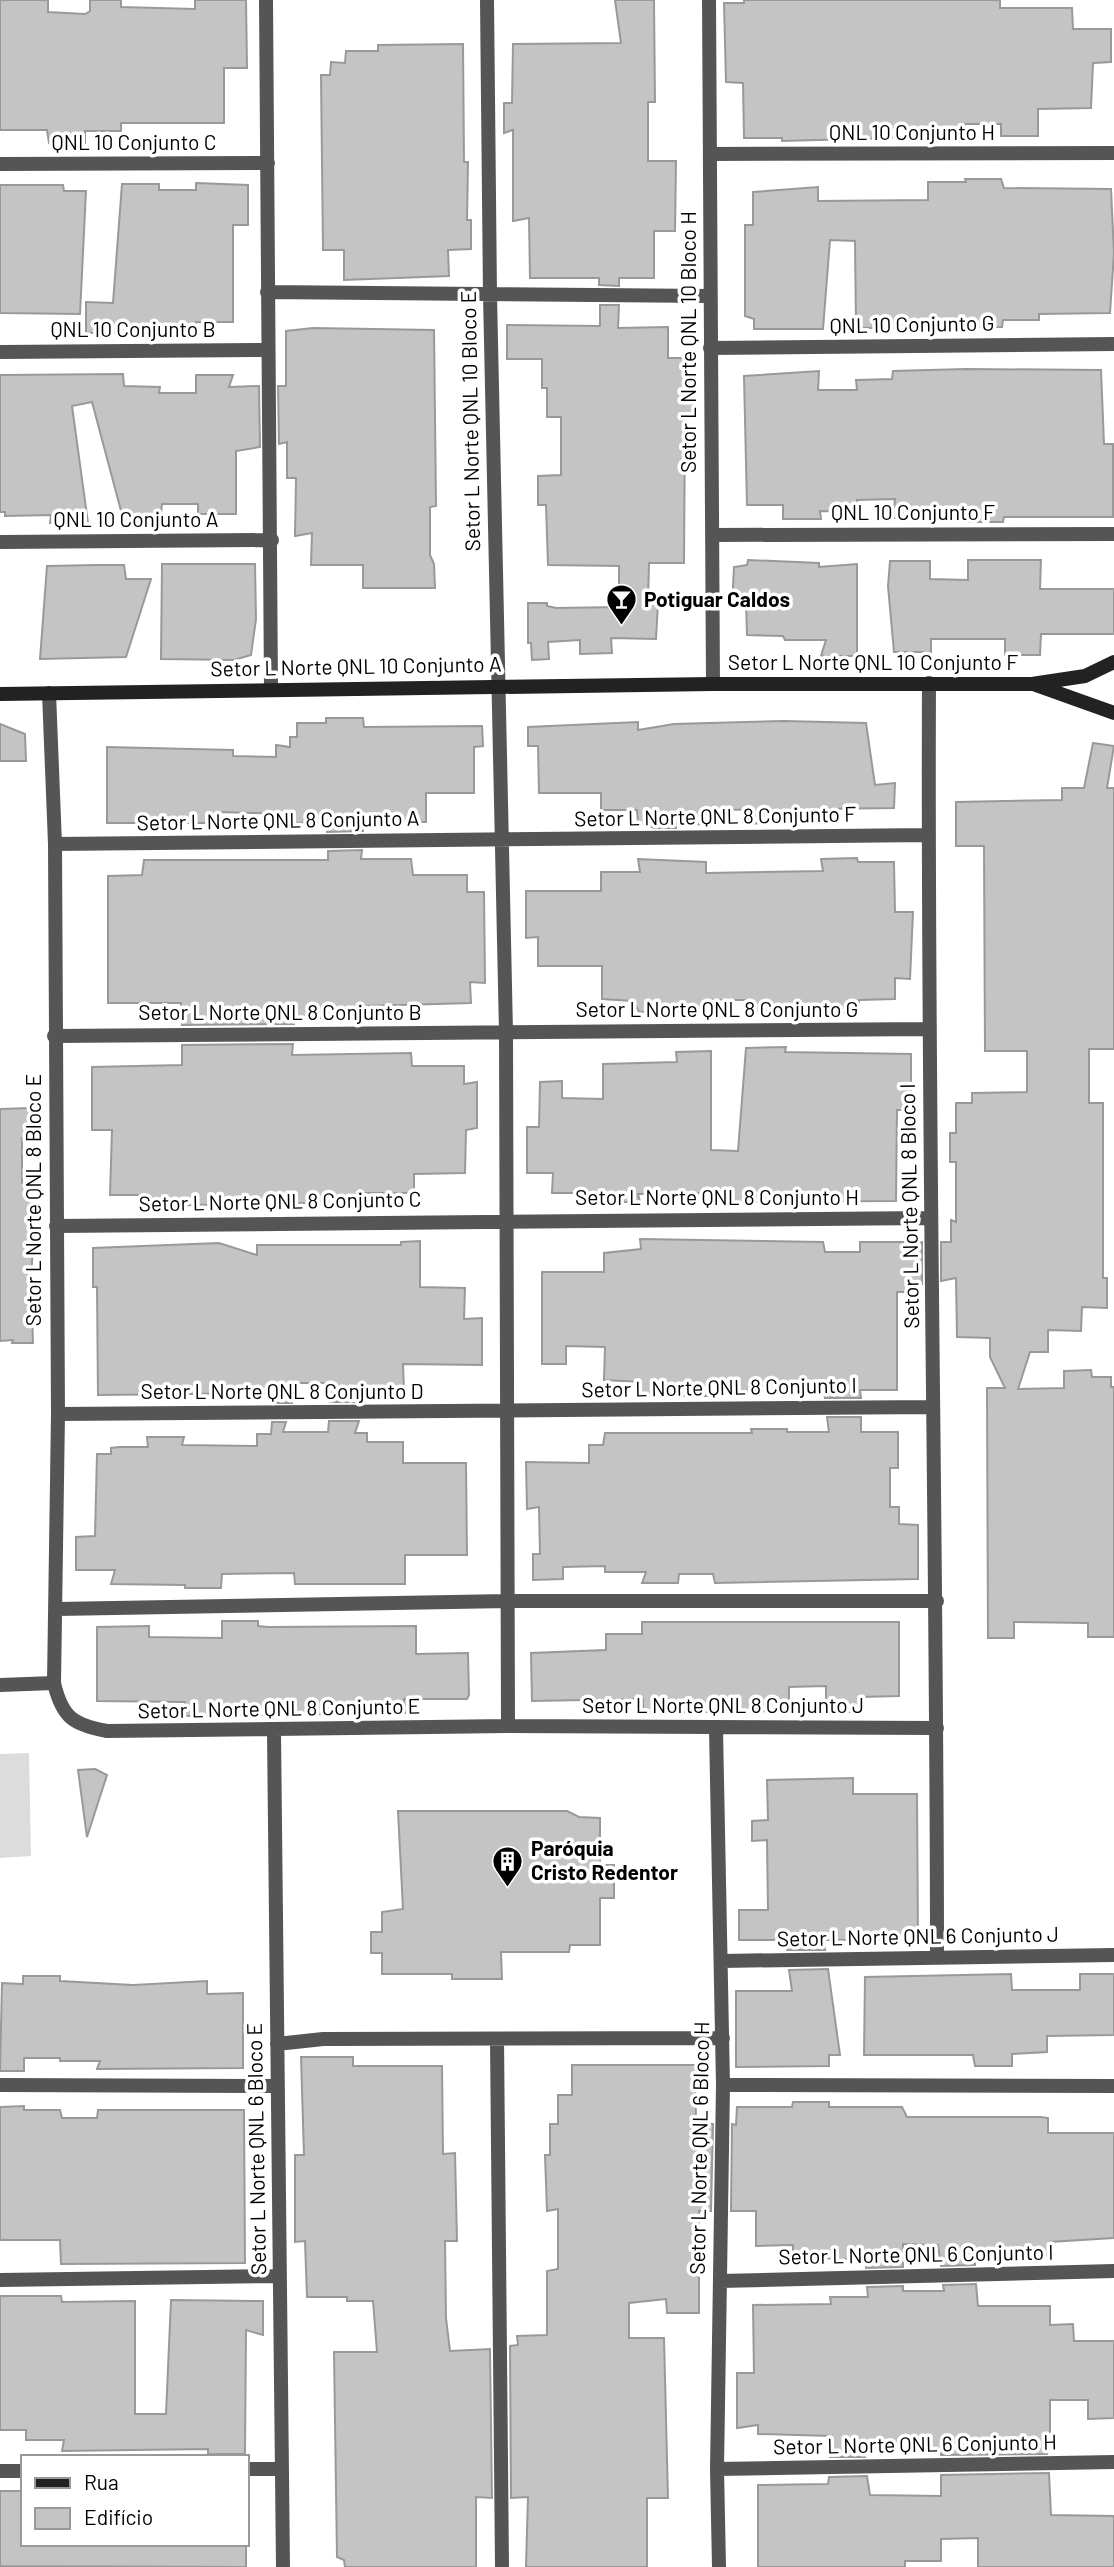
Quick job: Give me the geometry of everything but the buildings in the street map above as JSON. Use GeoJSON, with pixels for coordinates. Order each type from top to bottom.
{"type":"FeatureCollection","features":[{"type":"Feature","properties":{"kind":"main road"},"geometry":{"type":"LineString","coordinates":[[1032,684],[1085,676],[1114,662]]}},
{"type":"Feature","properties":{"kind":"main road","name":"Setor L Norte QNL 10 Conjunto A"},"geometry":{"type":"LineString","coordinates":[[0,694],[713,684]]}},
{"type":"Feature","properties":{"kind":"main road","name":"Setor L Norte QNL 10 Conjunto F"},"geometry":{"type":"LineString","coordinates":[[713,684],[1032,684]]}},
{"type":"Feature","properties":{"kind":"main road"},"geometry":{"type":"LineString","coordinates":[[1032,684],[1114,713]]}},
{"type":"Feature","properties":{"kind":"street"},"geometry":{"type":"LineString","coordinates":[[266,0],[271,690]]}},
{"type":"Feature","properties":{"kind":"street","name":"Setor L Norte QNL 10 Bloco E"},"geometry":{"type":"LineString","coordinates":[[487,0],[489,295],[506,1032],[508,1726]]}},
{"type":"Feature","properties":{"kind":"street","name":"Setor L Norte QNL 10 Bloco H"},"geometry":{"type":"LineString","coordinates":[[709,0],[713,684]]}},
{"type":"Feature","properties":{"kind":"street","name":"QNL 10 Conjunto H"},"geometry":{"type":"LineString","coordinates":[[710,154],[1114,153]]}},
{"type":"Feature","properties":{"kind":"street","name":"QNL 10 Conjunto C"},"geometry":{"type":"LineString","coordinates":[[0,164],[268,163]]}},
{"type":"Feature","properties":{"kind":"street"},"geometry":{"type":"LineString","coordinates":[[267,292],[709,296]]}},
{"type":"Feature","properties":{"kind":"street","name":"QNL 10 Conjunto G"},"geometry":{"type":"LineString","coordinates":[[710,348],[1114,344]]}},
{"type":"Feature","properties":{"kind":"street","name":"QNL 10 Conjunto B"},"geometry":{"type":"LineString","coordinates":[[0,352],[267,350]]}},
{"type":"Feature","properties":{"kind":"street","name":"QNL 10 Conjunto F"},"geometry":{"type":"LineString","coordinates":[[712,535],[1114,534]]}},
{"type":"Feature","properties":{"kind":"street","name":"QNL 10 Conjunto A"},"geometry":{"type":"LineString","coordinates":[[0,541],[272,540]]}},
{"type":"Feature","properties":{"kind":"street","name":"Setor L Norte QNL 8 Bloco I"},"geometry":{"type":"LineString","coordinates":[[929,683],[929,1218],[937,1601],[937,1957]]}},
{"type":"Feature","properties":{"kind":"street","name":"Setor L Norte QNL 8 Bloco E"},"geometry":{"type":"LineString","coordinates":[[48,693],[55,844],[58,1414],[54,1684],[60,1705]]}},
{"type":"Feature","properties":{"kind":"street","name":"Setor L Norte QNL 8 Conjunto F"},"geometry":{"type":"LineString","coordinates":[[501,840],[928,835]]}},
{"type":"Feature","properties":{"kind":"street","name":"Setor L Norte QNL 8 Conjunto A"},"geometry":{"type":"LineString","coordinates":[[55,844],[501,840]]}},
{"type":"Feature","properties":{"kind":"street","name":"Setor L Norte QNL 8 Conjunto G"},"geometry":{"type":"LineString","coordinates":[[506,1032],[929,1029]]}},
{"type":"Feature","properties":{"kind":"street","name":"Setor L Norte QNL 8 Conjunto B"},"geometry":{"type":"LineString","coordinates":[[54,1036],[506,1032]]}},
{"type":"Feature","properties":{"kind":"street","name":"Setor L Norte QNL 8 Conjunto H"},"geometry":{"type":"LineString","coordinates":[[505,1220],[929,1218]]}},
{"type":"Feature","properties":{"kind":"street","name":"Setor L Norte QNL 8 Conjunto C"},"geometry":{"type":"LineString","coordinates":[[55,1226],[505,1220]]}},
{"type":"Feature","properties":{"kind":"street","name":"Setor L Norte QNL 8 Conjunto I"},"geometry":{"type":"LineString","coordinates":[[506,1411],[933,1407]]}},
{"type":"Feature","properties":{"kind":"street","name":"Setor L Norte QNL 8 Conjunto D"},"geometry":{"type":"LineString","coordinates":[[58,1414],[506,1411]]}},
{"type":"Feature","properties":{"kind":"street"},"geometry":{"type":"LineString","coordinates":[[57,1609],[508,1601],[937,1601]]}},
{"type":"Feature","properties":{"kind":"street"},"geometry":{"type":"LineString","coordinates":[[0,1685],[54,1684]]}},
{"type":"Feature","properties":{"kind":"street","name":"Setor L Norte QNL 8 Conjunto E"},"geometry":{"type":"LineString","coordinates":[[60,1705],[70,1719],[88,1728],[107,1731],[274,1732],[508,1726]]}},
{"type":"Feature","properties":{"kind":"street","name":"Setor L Norte QNL 8 Conjunto J"},"geometry":{"type":"LineString","coordinates":[[508,1726],[937,1728]]}},
{"type":"Feature","properties":{"kind":"street","name":"Setor L Norte QNL 6 Bloco H"},"geometry":{"type":"LineString","coordinates":[[716,1729],[723,2038],[717,2469],[719,2567]]}},
{"type":"Feature","properties":{"kind":"street","name":"Setor L Norte QNL 6 Bloco E"},"geometry":{"type":"LineString","coordinates":[[274,1732],[283,2567]]}},
{"type":"Feature","properties":{"kind":"street","name":"Setor L Norte QNL 6 Conjunto J"},"geometry":{"type":"LineString","coordinates":[[722,1961],[1114,1955]]}},
{"type":"Feature","properties":{"kind":"street"},"geometry":{"type":"LineString","coordinates":[[277,2044],[323,2039],[723,2038]]}},
{"type":"Feature","properties":{"kind":"street"},"geometry":{"type":"LineString","coordinates":[[497,2039],[502,2567]]}},
{"type":"Feature","properties":{"kind":"street"},"geometry":{"type":"LineString","coordinates":[[0,2085],[276,2086]]}},
{"type":"Feature","properties":{"kind":"street"},"geometry":{"type":"LineString","coordinates":[[723,2085],[1114,2086]]}},
{"type":"Feature","properties":{"kind":"street","name":"Setor L Norte QNL 6 Conjunto I"},"geometry":{"type":"LineString","coordinates":[[720,2281],[1114,2271]]}},
{"type":"Feature","properties":{"kind":"street"},"geometry":{"type":"LineString","coordinates":[[0,2280],[279,2276]]}},
{"type":"Feature","properties":{"kind":"street","name":"Setor L Norte QNL 6 Conjunto H"},"geometry":{"type":"LineString","coordinates":[[717,2469],[1114,2462]]}},
{"type":"Feature","properties":{"kind":"street"},"geometry":{"type":"LineString","coordinates":[[248,2469],[282,2469]]}},
{"type":"Feature","properties":{"kind":"street"},"geometry":{"type":"LineString","coordinates":[[0,2471],[21,2471]]}},
{"type":"Feature","properties":{"kind":"shaded area"},"geometry":{"type":"Polygon","coordinates":[[[29,1753],[31,1856],[0,1858],[0,1754],[29,1753]]]}},
{"type":"Feature","properties":{"kind":"place","name":"Potiguar Caldos"},"geometry":{"type":"Point","coordinates":[621,627]}},
{"type":"Feature","properties":{"kind":"place","name":"Paróquia Cristo Redentor"},"geometry":{"type":"Point","coordinates":[508,1888]}}]}
